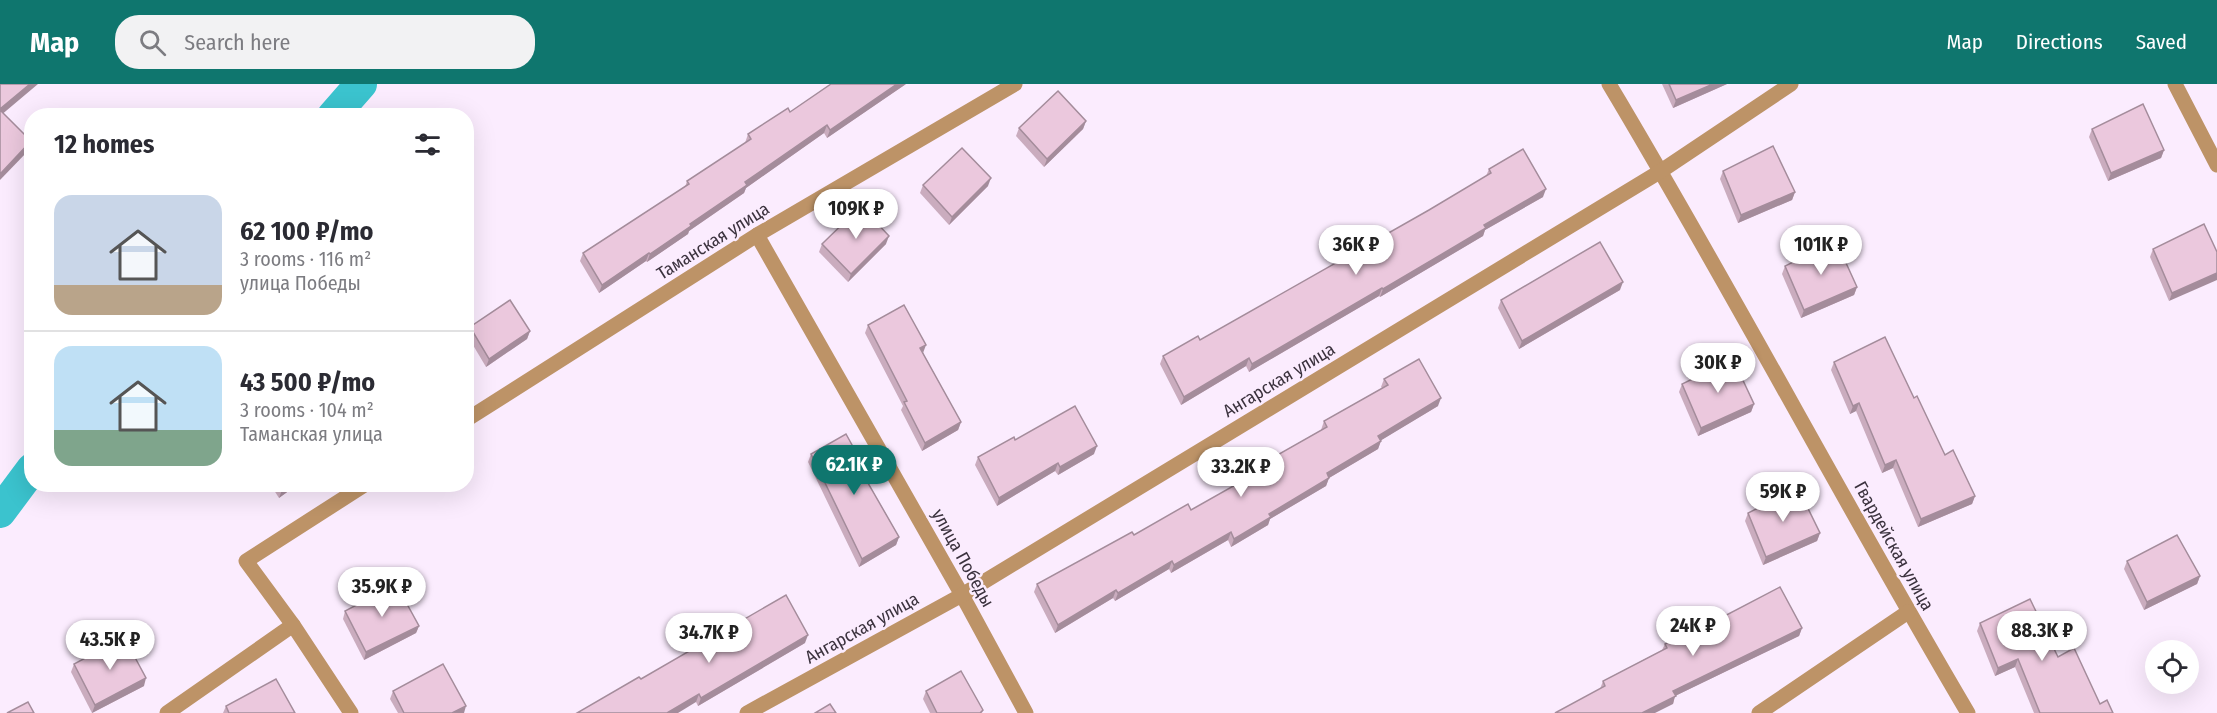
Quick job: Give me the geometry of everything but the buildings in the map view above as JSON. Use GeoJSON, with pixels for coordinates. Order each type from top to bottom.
{"type":"FeatureCollection","features":[{"type":"Feature","properties":{"kind":"street","name":"Таманская улица"},"geometry":{"type":"LineString","coordinates":[[474,415],[757,235],[1015,84]]}},
{"type":"Feature","properties":{"kind":"street","name":"Гвардейская улица"},"geometry":{"type":"LineString","coordinates":[[1609,84],[1661,171],[1908,612],[1968,713]]}},
{"type":"Feature","properties":{"kind":"street","name":"Ангарская улица"},"geometry":{"type":"LineString","coordinates":[[747,713],[962,595],[1661,171],[1791,84]]}},
{"type":"Feature","properties":{"kind":"street"},"geometry":{"type":"LineString","coordinates":[[2175,84],[2217,165]]}},
{"type":"Feature","properties":{"kind":"street","name":"улица Победы"},"geometry":{"type":"LineString","coordinates":[[757,235],[962,595],[1026,713]]}},
{"type":"Feature","properties":{"kind":"street"},"geometry":{"type":"LineString","coordinates":[[351,713],[293,625],[246,561],[354,492]]}},
{"type":"Feature","properties":{"kind":"street"},"geometry":{"type":"LineString","coordinates":[[1759,713],[1908,612]]}},
{"type":"Feature","properties":{"kind":"street"},"geometry":{"type":"LineString","coordinates":[[167,713],[293,625]]}},
{"type":"Feature","properties":{"kind":"waterway"},"geometry":{"type":"LineString","coordinates":[[340,108],[361,84]]}},
{"type":"Feature","properties":{"kind":"waterway"},"geometry":{"type":"LineString","coordinates":[[0,512],[24,480]]}}]}
